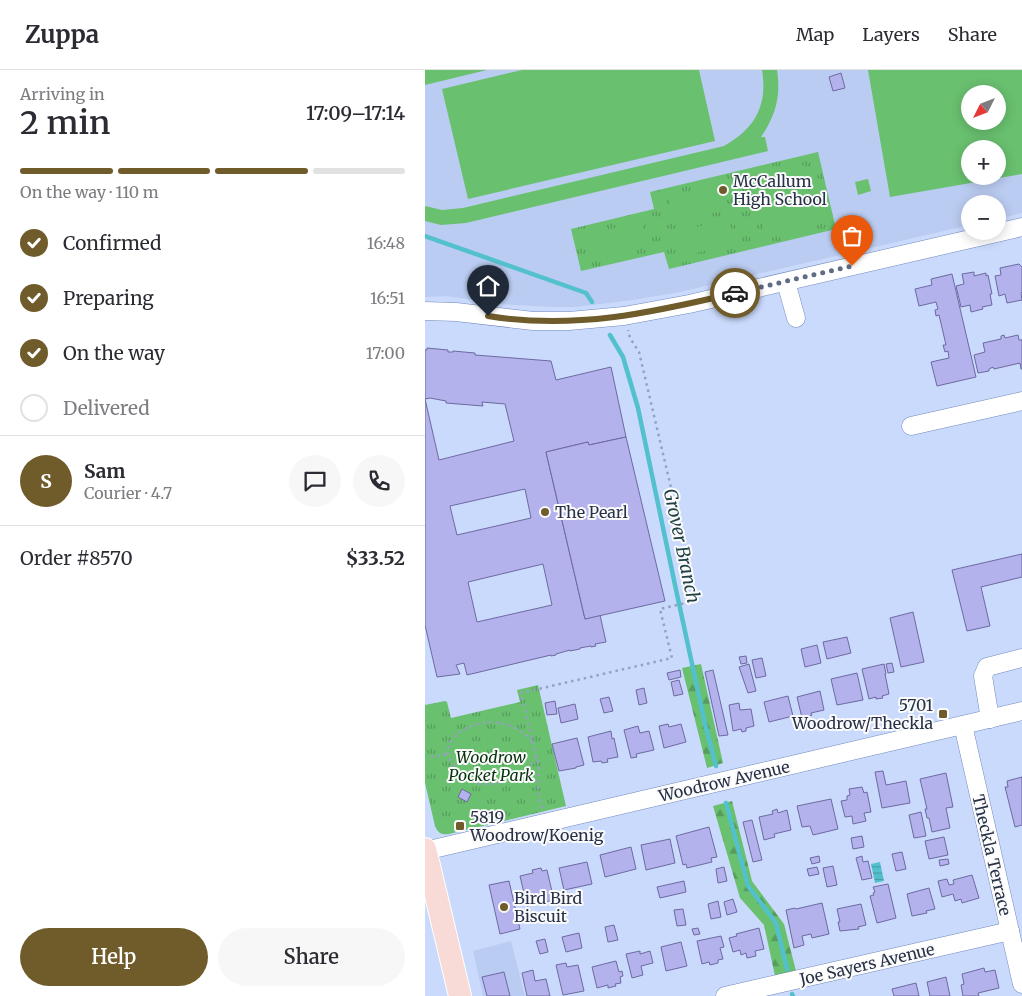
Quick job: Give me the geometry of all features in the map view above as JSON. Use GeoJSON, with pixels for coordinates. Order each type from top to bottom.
{"type":"FeatureCollection","features":[{"type":"Feature","properties":{"kind":"main road"},"geometry":{"type":"LineString","coordinates":[[425,850],[459,996]]}},
{"type":"Feature","properties":{"kind":"street"},"geometry":{"type":"LineString","coordinates":[[425,311],[456,312],[515,320],[541,321],[588,320],[624,316],[689,304],[1022,227]]}},
{"type":"Feature","properties":{"kind":"street"},"geometry":{"type":"LineString","coordinates":[[786,282],[795,318]]}},
{"type":"Feature","properties":{"kind":"street"},"geometry":{"type":"LineString","coordinates":[[911,426],[1022,401]]}},
{"type":"Feature","properties":{"kind":"street"},"geometry":{"type":"LineString","coordinates":[[990,719],[983,676],[987,667],[1022,658]]}},
{"type":"Feature","properties":{"kind":"street","name":"Woodrow Avenue"},"geometry":{"type":"LineString","coordinates":[[425,850],[1022,711]]}},
{"type":"Feature","properties":{"kind":"street","name":"Theckla Terrace"},"geometry":{"type":"LineString","coordinates":[[963,725],[1022,984]]}},
{"type":"Feature","properties":{"kind":"street","name":"Joe Sayers Avenue"},"geometry":{"type":"LineString","coordinates":[[725,996],[1010,931]]}},
{"type":"Feature","properties":{"kind":"path"},"geometry":{"type":"LineString","coordinates":[[543,809],[538,789],[539,767],[521,693],[672,658],[660,609],[694,601],[685,547],[639,352],[630,338],[624,316]]}},
{"type":"Feature","properties":{"kind":"path"},"geometry":{"type":"LineString","coordinates":[[533,742],[525,733],[514,727],[502,723],[488,722],[475,724],[456,735],[449,747],[448,754],[463,777],[471,782],[492,785],[512,778],[529,767],[537,757]]}},
{"type":"Feature","properties":{"kind":"path"},"geometry":{"type":"LineString","coordinates":[[431,757],[448,754]]}},
{"type":"Feature","properties":{"kind":"shaded area","name":"McCallum High School"},"geometry":{"type":"Polygon","coordinates":[[[425,70],[1022,70],[1022,213],[1006,217],[1006,195],[961,195],[961,227],[680,292],[633,300],[576,307],[550,307],[499,304],[447,296],[425,297],[425,70]]]}},
{"type":"Feature","properties":{"kind":"shaded area"},"geometry":{"type":"Polygon","coordinates":[[[880,862],[884,881],[875,883],[871,864],[880,862]]]}},
{"type":"Feature","properties":{"kind":"shaded area"},"geometry":{"type":"Polygon","coordinates":[[[511,941],[525,996],[483,996],[473,951],[511,941]]]}},
{"type":"Feature","properties":{"kind":"green space"},"geometry":{"type":"Polygon","coordinates":[[[425,70],[487,70],[425,85],[425,70]]]}},
{"type":"Feature","properties":{"kind":"green space"},"geometry":{"type":"Polygon","coordinates":[[[522,70],[699,70],[715,141],[468,199],[442,89],[522,70]]]}},
{"type":"Feature","properties":{"kind":"green space"},"geometry":{"type":"Polygon","coordinates":[[[762,70],[777,70],[778,79],[778,97],[774,113],[761,137],[765,137],[768,151],[466,223],[441,225],[425,221],[425,206],[442,210],[463,208],[724,146],[744,132],[757,115],[763,94],[762,70]]]}},
{"type":"Feature","properties":{"kind":"green space"},"geometry":{"type":"Polygon","coordinates":[[[868,70],[1022,70],[1022,174],[1006,177],[1006,140],[961,140],[961,185],[890,197],[868,70]]]}},
{"type":"Feature","properties":{"kind":"green space"},"geometry":{"type":"Polygon","coordinates":[[[818,152],[836,229],[669,269],[664,252],[581,271],[571,229],[654,209],[650,192],[818,152]]]}},
{"type":"Feature","properties":{"kind":"green space"},"geometry":{"type":"Polygon","coordinates":[[[804,165],[810,190],[757,202],[751,178],[804,165]]]}},
{"type":"Feature","properties":{"kind":"green space"},"geometry":{"type":"Polygon","coordinates":[[[868,179],[871,191],[858,195],[855,182],[868,179]]]}},
{"type":"Feature","properties":{"kind":"green space"},"geometry":{"type":"Polygon","coordinates":[[[721,185],[727,210],[674,222],[668,197],[721,185]]]}},
{"type":"Feature","properties":{"kind":"green space"},"geometry":{"type":"Polygon","coordinates":[[[812,199],[818,224],[765,237],[759,212],[812,199]]]}},
{"type":"Feature","properties":{"kind":"green space"},"geometry":{"type":"Polygon","coordinates":[[[729,219],[735,244],[682,256],[676,232],[729,219]]]}},
{"type":"Feature","properties":{"kind":"green space"},"geometry":{"type":"Polygon","coordinates":[[[642,222],[648,247],[595,259],[589,234],[642,222]]]}},
{"type":"Feature","properties":{"kind":"green space"},"geometry":{"type":"Polygon","coordinates":[[[701,664],[723,763],[707,768],[682,668],[701,664]]]}},
{"type":"Feature","properties":{"kind":"green space","name":"Woodrow Pocket Park"},"geometry":{"type":"Polygon","coordinates":[[[538,685],[566,806],[449,834],[440,833],[435,826],[425,783],[425,705],[447,702],[451,718],[520,702],[517,690],[538,685]]]}},
{"type":"Feature","properties":{"kind":"green space"},"geometry":{"type":"Polygon","coordinates":[[[732,801],[752,881],[784,924],[796,971],[775,976],[764,925],[740,898],[713,806],[732,801]]]}},
{"type":"Feature","properties":{"kind":"building"},"geometry":{"type":"Polygon","coordinates":[[[841,73],[845,88],[833,91],[829,77],[841,73]]]}},
{"type":"Feature","properties":{"kind":"building"},"geometry":{"type":"Polygon","coordinates":[[[1019,264],[1022,267],[1022,300],[1007,303],[1005,294],[999,296],[995,276],[1001,275],[1000,268],[1019,264]]]}},
{"type":"Feature","properties":{"kind":"building"},"geometry":{"type":"Polygon","coordinates":[[[974,272],[974,276],[986,273],[986,276],[988,275],[992,305],[971,312],[970,305],[961,307],[956,286],[964,284],[962,274],[974,272]]]}},
{"type":"Feature","properties":{"kind":"building"},"geometry":{"type":"Polygon","coordinates":[[[952,274],[976,377],[937,386],[931,362],[949,358],[948,351],[945,352],[943,345],[946,345],[939,315],[936,316],[935,310],[938,309],[936,302],[919,306],[915,289],[932,285],[931,279],[952,274]]]}},
{"type":"Feature","properties":{"kind":"building"},"geometry":{"type":"Polygon","coordinates":[[[1004,335],[1005,338],[1018,335],[1019,340],[1022,340],[1022,369],[1020,363],[994,369],[993,367],[989,371],[978,373],[974,355],[985,352],[983,343],[1001,339],[1001,336],[1004,335]]]}},
{"type":"Feature","properties":{"kind":"building","name":"The Pearl"},"geometry":{"type":"Polygon","coordinates":[[[427,348],[448,350],[448,352],[475,353],[475,355],[551,361],[556,380],[611,367],[626,437],[589,445],[588,442],[546,452],[585,619],[600,615],[606,642],[595,644],[596,646],[570,650],[556,655],[467,675],[464,663],[456,665],[460,674],[437,677],[425,625],[425,399],[425,350],[427,348]],[[425,399],[439,460],[514,441],[505,404],[482,402],[483,406],[446,403],[446,401],[425,399]],[[525,489],[450,506],[457,535],[531,518],[525,489]],[[543,564],[468,582],[477,622],[552,605],[543,564]]]}},
{"type":"Feature","properties":{"kind":"building"},"geometry":{"type":"Polygon","coordinates":[[[626,437],[665,601],[585,619],[546,452],[588,442],[589,445],[626,437]]]}},
{"type":"Feature","properties":{"kind":"building"},"geometry":{"type":"Polygon","coordinates":[[[1022,554],[1022,577],[981,587],[990,626],[967,631],[952,570],[1022,554]]]}},
{"type":"Feature","properties":{"kind":"building"},"geometry":{"type":"Polygon","coordinates":[[[913,612],[924,662],[901,667],[890,618],[913,612]]]}},
{"type":"Feature","properties":{"kind":"building"},"geometry":{"type":"Polygon","coordinates":[[[847,637],[851,653],[827,659],[823,642],[847,637]]]}},
{"type":"Feature","properties":{"kind":"building"},"geometry":{"type":"Polygon","coordinates":[[[817,645],[821,663],[805,667],[801,649],[817,645]]]}},
{"type":"Feature","properties":{"kind":"building"},"geometry":{"type":"Polygon","coordinates":[[[746,656],[747,663],[741,664],[739,657],[746,656]]]}},
{"type":"Feature","properties":{"kind":"building"},"geometry":{"type":"Polygon","coordinates":[[[762,658],[766,676],[756,678],[752,660],[762,658]]]}},
{"type":"Feature","properties":{"kind":"building"},"geometry":{"type":"Polygon","coordinates":[[[892,663],[894,672],[888,673],[886,664],[892,663]]]}},
{"type":"Feature","properties":{"kind":"building"},"geometry":{"type":"Polygon","coordinates":[[[749,664],[756,691],[748,693],[739,667],[749,664]]]}},
{"type":"Feature","properties":{"kind":"building"},"geometry":{"type":"Polygon","coordinates":[[[884,664],[889,694],[882,696],[883,698],[869,699],[862,669],[884,664]]]}},
{"type":"Feature","properties":{"kind":"building"},"geometry":{"type":"Polygon","coordinates":[[[680,670],[681,677],[669,680],[667,673],[680,670]]]}},
{"type":"Feature","properties":{"kind":"building"},"geometry":{"type":"Polygon","coordinates":[[[713,670],[728,735],[719,736],[705,672],[713,670]]]}},
{"type":"Feature","properties":{"kind":"building"},"geometry":{"type":"Polygon","coordinates":[[[857,673],[863,700],[837,705],[831,679],[857,673]]]}},
{"type":"Feature","properties":{"kind":"building"},"geometry":{"type":"Polygon","coordinates":[[[679,680],[683,694],[674,696],[671,682],[679,680]]]}},
{"type":"Feature","properties":{"kind":"building"},"geometry":{"type":"Polygon","coordinates":[[[644,688],[647,703],[639,705],[636,690],[644,688]]]}},
{"type":"Feature","properties":{"kind":"building"},"geometry":{"type":"Polygon","coordinates":[[[820,691],[824,710],[811,713],[812,715],[802,718],[797,697],[820,691]]]}},
{"type":"Feature","properties":{"kind":"building"},"geometry":{"type":"Polygon","coordinates":[[[788,696],[793,716],[769,722],[764,702],[788,696]]]}},
{"type":"Feature","properties":{"kind":"building"},"geometry":{"type":"Polygon","coordinates":[[[609,697],[613,711],[604,713],[600,699],[609,697]]]}},
{"type":"Feature","properties":{"kind":"building"},"geometry":{"type":"Polygon","coordinates":[[[555,701],[557,714],[547,715],[545,703],[555,701]]]}},
{"type":"Feature","properties":{"kind":"building"},"geometry":{"type":"Polygon","coordinates":[[[739,703],[740,710],[751,709],[754,726],[746,728],[746,731],[742,732],[741,729],[733,731],[729,705],[739,703]]]}},
{"type":"Feature","properties":{"kind":"building"},"geometry":{"type":"Polygon","coordinates":[[[575,704],[578,719],[561,723],[558,708],[575,704]]]}},
{"type":"Feature","properties":{"kind":"building"},"geometry":{"type":"Polygon","coordinates":[[[668,724],[669,727],[681,724],[686,742],[664,748],[659,726],[668,724]]]}},
{"type":"Feature","properties":{"kind":"building"},"geometry":{"type":"Polygon","coordinates":[[[638,726],[640,733],[649,731],[654,750],[636,754],[637,757],[631,758],[624,730],[638,726]]]}},
{"type":"Feature","properties":{"kind":"building"},"geometry":{"type":"Polygon","coordinates":[[[611,731],[618,757],[607,759],[608,762],[593,762],[588,737],[611,731]]]}},
{"type":"Feature","properties":{"kind":"building"},"geometry":{"type":"Polygon","coordinates":[[[577,738],[584,765],[559,771],[552,744],[577,738]]]}},
{"type":"Feature","properties":{"kind":"building"},"geometry":{"type":"Polygon","coordinates":[[[883,771],[886,785],[906,781],[910,803],[882,808],[875,772],[883,771]]]}},
{"type":"Feature","properties":{"kind":"building"},"geometry":{"type":"Polygon","coordinates":[[[946,773],[953,807],[946,808],[950,828],[932,832],[929,818],[927,818],[925,809],[927,809],[920,779],[946,773]]]}},
{"type":"Feature","properties":{"kind":"building"},"geometry":{"type":"Polygon","coordinates":[[[1022,777],[1022,825],[1015,827],[1005,787],[1008,787],[1007,781],[1022,777]]]}},
{"type":"Feature","properties":{"kind":"building"},"geometry":{"type":"Polygon","coordinates":[[[862,787],[864,793],[867,792],[871,812],[864,813],[866,821],[853,824],[852,816],[845,817],[841,801],[847,800],[847,796],[850,795],[849,789],[862,787]]]}},
{"type":"Feature","properties":{"kind":"building"},"geometry":{"type":"Polygon","coordinates":[[[462,789],[471,794],[467,802],[458,797],[462,789]]]}},
{"type":"Feature","properties":{"kind":"building"},"geometry":{"type":"Polygon","coordinates":[[[831,799],[838,829],[813,835],[810,826],[802,827],[797,806],[831,799]]]}},
{"type":"Feature","properties":{"kind":"building"},"geometry":{"type":"Polygon","coordinates":[[[777,809],[778,813],[787,810],[791,830],[774,834],[775,837],[764,840],[759,817],[773,814],[772,811],[777,809]]]}},
{"type":"Feature","properties":{"kind":"building"},"geometry":{"type":"Polygon","coordinates":[[[921,812],[926,836],[914,838],[909,815],[921,812]]]}},
{"type":"Feature","properties":{"kind":"building"},"geometry":{"type":"Polygon","coordinates":[[[752,820],[762,860],[753,862],[743,822],[752,820]]]}},
{"type":"Feature","properties":{"kind":"building"},"geometry":{"type":"Polygon","coordinates":[[[709,827],[717,857],[711,858],[712,862],[687,868],[686,864],[683,865],[676,836],[709,827]]]}},
{"type":"Feature","properties":{"kind":"building"},"geometry":{"type":"Polygon","coordinates":[[[862,836],[864,847],[853,849],[851,838],[862,836]]]}},
{"type":"Feature","properties":{"kind":"building"},"geometry":{"type":"Polygon","coordinates":[[[944,837],[948,855],[929,859],[925,841],[944,837]]]}},
{"type":"Feature","properties":{"kind":"building"},"geometry":{"type":"Polygon","coordinates":[[[670,839],[675,863],[646,870],[641,845],[670,839]]]}},
{"type":"Feature","properties":{"kind":"building"},"geometry":{"type":"Polygon","coordinates":[[[631,847],[636,869],[605,877],[600,855],[631,847]]]}},
{"type":"Feature","properties":{"kind":"building"},"geometry":{"type":"Polygon","coordinates":[[[902,852],[906,869],[896,871],[892,854],[902,852]]]}},
{"type":"Feature","properties":{"kind":"building"},"geometry":{"type":"Polygon","coordinates":[[[819,856],[820,862],[812,864],[810,858],[819,856]]]}},
{"type":"Feature","properties":{"kind":"building"},"geometry":{"type":"Polygon","coordinates":[[[862,856],[863,862],[868,861],[872,878],[862,880],[856,858],[862,856]]]}},
{"type":"Feature","properties":{"kind":"building"},"geometry":{"type":"Polygon","coordinates":[[[948,859],[949,864],[940,866],[939,860],[948,859]]]}},
{"type":"Feature","properties":{"kind":"building"},"geometry":{"type":"Polygon","coordinates":[[[587,862],[592,884],[564,890],[559,868],[587,862]]]}},
{"type":"Feature","properties":{"kind":"building"},"geometry":{"type":"Polygon","coordinates":[[[833,866],[837,885],[827,887],[823,868],[833,866]]]}},
{"type":"Feature","properties":{"kind":"building"},"geometry":{"type":"Polygon","coordinates":[[[724,867],[727,881],[718,883],[716,869],[724,867]]]}},
{"type":"Feature","properties":{"kind":"building"},"geometry":{"type":"Polygon","coordinates":[[[817,867],[819,874],[809,876],[807,869],[817,867]]]}},
{"type":"Feature","properties":{"kind":"building"},"geometry":{"type":"Polygon","coordinates":[[[541,868],[542,871],[547,870],[554,900],[527,906],[520,876],[533,873],[532,870],[541,868]]]}},
{"type":"Feature","properties":{"kind":"building"},"geometry":{"type":"Polygon","coordinates":[[[972,875],[979,898],[962,903],[961,899],[955,901],[953,894],[942,897],[938,881],[947,879],[949,885],[954,884],[953,880],[972,875]]]}},
{"type":"Feature","properties":{"kind":"building","name":"Bird Bird Biscuit"},"geometry":{"type":"Polygon","coordinates":[[[509,881],[520,929],[500,934],[489,885],[509,881]]]}},
{"type":"Feature","properties":{"kind":"building"},"geometry":{"type":"Polygon","coordinates":[[[684,881],[686,892],[660,898],[657,887],[684,881]]]}},
{"type":"Feature","properties":{"kind":"building"},"geometry":{"type":"Polygon","coordinates":[[[888,884],[896,918],[877,923],[870,896],[874,895],[873,893],[875,892],[873,887],[888,884]]]}},
{"type":"Feature","properties":{"kind":"building"},"geometry":{"type":"Polygon","coordinates":[[[929,888],[935,909],[912,916],[907,894],[929,888]]]}},
{"type":"Feature","properties":{"kind":"building"},"geometry":{"type":"Polygon","coordinates":[[[733,899],[737,912],[727,915],[724,902],[733,899]]]}},
{"type":"Feature","properties":{"kind":"building"},"geometry":{"type":"Polygon","coordinates":[[[718,901],[721,917],[711,919],[708,904],[718,901]]]}},
{"type":"Feature","properties":{"kind":"building"},"geometry":{"type":"Polygon","coordinates":[[[822,903],[829,934],[812,938],[811,934],[802,936],[804,945],[794,948],[786,910],[822,903]]]}},
{"type":"Feature","properties":{"kind":"building"},"geometry":{"type":"Polygon","coordinates":[[[861,904],[866,925],[858,927],[859,929],[840,931],[837,909],[861,904]]]}},
{"type":"Feature","properties":{"kind":"building"},"geometry":{"type":"Polygon","coordinates":[[[683,909],[686,925],[677,926],[674,910],[683,909]]]}},
{"type":"Feature","properties":{"kind":"building"},"geometry":{"type":"Polygon","coordinates":[[[614,925],[618,940],[608,942],[605,927],[614,925]]]}},
{"type":"Feature","properties":{"kind":"building"},"geometry":{"type":"Polygon","coordinates":[[[698,928],[700,934],[694,935],[692,929],[698,928]]]}},
{"type":"Feature","properties":{"kind":"building"},"geometry":{"type":"Polygon","coordinates":[[[759,928],[764,949],[755,951],[756,956],[747,958],[746,953],[741,955],[740,950],[733,952],[729,938],[737,936],[736,934],[759,928]]]}},
{"type":"Feature","properties":{"kind":"building"},"geometry":{"type":"Polygon","coordinates":[[[579,933],[582,948],[566,952],[562,937],[579,933]]]}},
{"type":"Feature","properties":{"kind":"building"},"geometry":{"type":"Polygon","coordinates":[[[721,936],[724,947],[720,948],[723,959],[718,960],[718,963],[710,965],[709,962],[702,964],[697,941],[721,936]]]}},
{"type":"Feature","properties":{"kind":"building"},"geometry":{"type":"Polygon","coordinates":[[[545,939],[548,952],[540,954],[536,941],[545,939]]]}},
{"type":"Feature","properties":{"kind":"building"},"geometry":{"type":"Polygon","coordinates":[[[681,942],[687,966],[666,971],[661,947],[681,942]]]}},
{"type":"Feature","properties":{"kind":"building"},"geometry":{"type":"Polygon","coordinates":[[[640,951],[640,954],[650,951],[653,963],[641,966],[643,975],[632,978],[626,954],[640,951]]]}},
{"type":"Feature","properties":{"kind":"building"},"geometry":{"type":"Polygon","coordinates":[[[616,961],[619,972],[622,971],[621,983],[608,988],[608,985],[597,988],[592,967],[616,961]]]}},
{"type":"Feature","properties":{"kind":"building"},"geometry":{"type":"Polygon","coordinates":[[[566,963],[567,967],[578,965],[584,991],[563,995],[556,965],[566,963]]]}},
{"type":"Feature","properties":{"kind":"building"},"geometry":{"type":"Polygon","coordinates":[[[984,968],[985,972],[995,970],[999,988],[978,993],[979,996],[963,996],[961,985],[964,984],[962,974],[984,968]]]}},
{"type":"Feature","properties":{"kind":"building"},"geometry":{"type":"Polygon","coordinates":[[[533,970],[535,981],[546,979],[550,996],[527,996],[522,973],[533,970]]]}},
{"type":"Feature","properties":{"kind":"building"},"geometry":{"type":"Polygon","coordinates":[[[504,972],[510,996],[487,996],[482,977],[504,972]]]}},
{"type":"Feature","properties":{"kind":"building"},"geometry":{"type":"Polygon","coordinates":[[[946,977],[950,996],[930,996],[927,982],[946,977]]]}},
{"type":"Feature","properties":{"kind":"building"},"geometry":{"type":"Polygon","coordinates":[[[916,983],[919,996],[894,996],[892,989],[916,983]]]}},
{"type":"Feature","properties":{"kind":"waterway","name":"Grover Branch"},"geometry":{"type":"LineString","coordinates":[[425,236],[586,293],[592,302]]}},
{"type":"Feature","properties":{"kind":"waterway","name":"Grover Branch"},"geometry":{"type":"LineString","coordinates":[[610,335],[623,357],[638,408],[705,724],[716,766]]}},
{"type":"Feature","properties":{"kind":"waterway","name":"Grover Branch"},"geometry":{"type":"LineString","coordinates":[[726,803],[748,886],[776,923],[787,969]]}},
{"type":"Feature","properties":{"kind":"way so far"},"geometry":{"type":"LineString","coordinates":[[735,293],[852,266]]}},
{"type":"Feature","properties":{"kind":"place","name":"McCallum High School"},"geometry":{"type":"Point","coordinates":[723,190]}},
{"type":"Feature","properties":{"kind":"place","name":"The Pearl"},"geometry":{"type":"Point","coordinates":[545,512]}},
{"type":"Feature","properties":{"kind":"place","name":"5701 Woodrow/Theckla"},"geometry":{"type":"Point","coordinates":[943,714]}},
{"type":"Feature","properties":{"kind":"place","name":"5819 Woodrow/Koenig"},"geometry":{"type":"Point","coordinates":[460,826]}},
{"type":"Feature","properties":{"kind":"place","name":"Bird Bird Biscuit"},"geometry":{"type":"Point","coordinates":[504,907]}},
{"type":"Feature","properties":{"kind":"route"},"geometry":{"type":"LineString","coordinates":[[488,316],[533,321],[588,320],[659,310],[735,293]]}}]}
